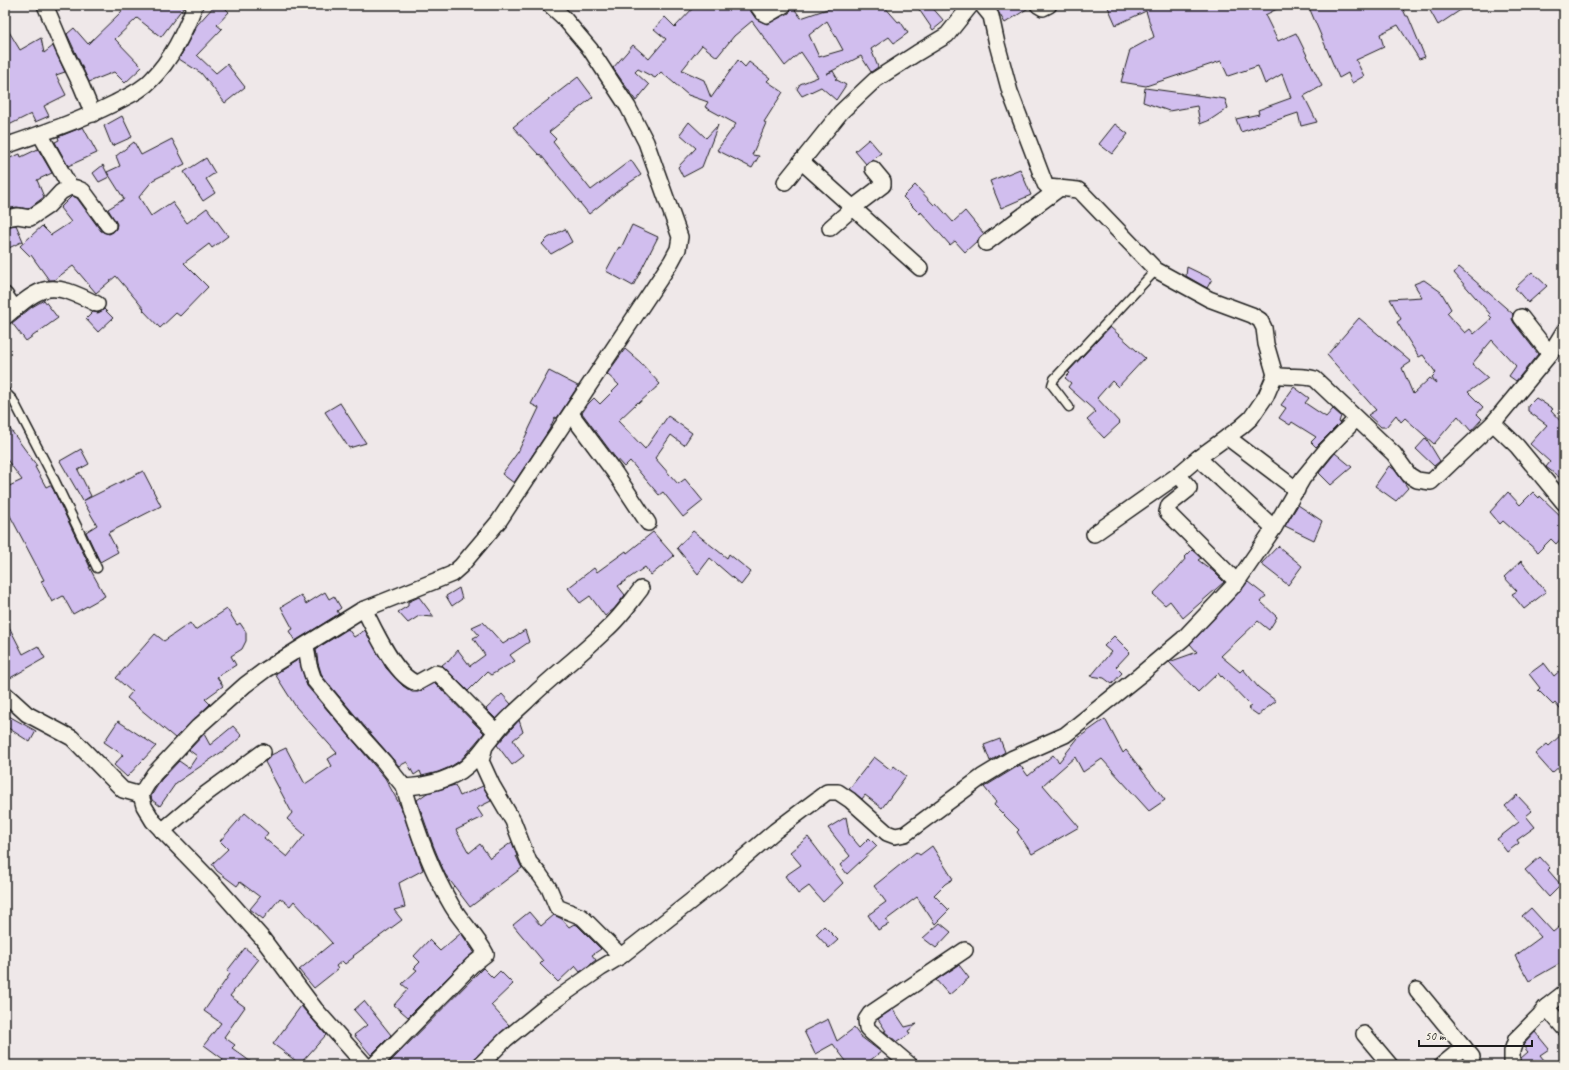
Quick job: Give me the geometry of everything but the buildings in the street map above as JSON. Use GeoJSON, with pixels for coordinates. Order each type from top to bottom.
{"type":"FeatureCollection","features":[{"type":"Feature","properties":{"kind":"street"},"geometry":{"type":"LineString","coordinates":[[46,5],[64,50],[93,114]]}},
{"type":"Feature","properties":{"kind":"street"},"geometry":{"type":"LineString","coordinates":[[5,146],[68,125],[138,92],[163,67],[176,48],[195,5]]}},
{"type":"Feature","properties":{"kind":"street"},"geometry":{"type":"LineString","coordinates":[[365,1065],[315,1009],[262,938],[216,886],[154,821],[144,806],[141,795],[154,774],[216,710],[265,670],[364,609],[452,574],[461,566],[499,521],[678,250],[680,237],[646,142],[628,107],[590,49],[563,17],[550,5]]}},
{"type":"Feature","properties":{"kind":"street"},"geometry":{"type":"LineString","coordinates":[[757,5],[763,13],[767,15],[784,5]]}},
{"type":"Feature","properties":{"kind":"street"},"geometry":{"type":"LineString","coordinates":[[785,182],[846,107],[875,80],[948,35],[971,5]]}},
{"type":"Feature","properties":{"kind":"street"},"geometry":{"type":"LineString","coordinates":[[982,5],[991,16],[996,44],[1010,92],[1045,184],[1048,187],[1078,190],[1082,192],[1156,270],[1209,299],[1252,314],[1260,320],[1264,328],[1266,344],[1275,375],[1266,396],[1251,418],[1178,475],[1094,534]]}},
{"type":"Feature","properties":{"kind":"street"},"geometry":{"type":"LineString","coordinates":[[1038,5],[1043,8],[1049,5]]}},
{"type":"Feature","properties":{"kind":"street"},"geometry":{"type":"LineString","coordinates":[[40,134],[70,187]]}},
{"type":"Feature","properties":{"kind":"street"},"geometry":{"type":"LineString","coordinates":[[801,161],[854,207],[920,268]]}},
{"type":"Feature","properties":{"kind":"street"},"geometry":{"type":"LineString","coordinates":[[830,228],[883,185],[883,181],[873,169]]}},
{"type":"Feature","properties":{"kind":"street"},"geometry":{"type":"LineString","coordinates":[[5,218],[18,216],[30,218],[40,212],[61,192],[70,187],[84,191],[108,225]]}},
{"type":"Feature","properties":{"kind":"street"},"geometry":{"type":"LineString","coordinates":[[986,243],[1060,188]]}},
{"type":"Feature","properties":{"kind":"street"},"geometry":{"type":"LineString","coordinates":[[5,296],[10,313],[42,290],[54,288],[72,292],[97,304]]}},
{"type":"Feature","properties":{"kind":"street"},"geometry":{"type":"LineString","coordinates":[[1521,317],[1550,354]]}},
{"type":"Feature","properties":{"kind":"street"},"geometry":{"type":"LineString","coordinates":[[1275,375],[1287,377],[1307,376],[1316,379],[1394,454],[1409,475],[1417,480],[1431,482],[1493,423],[1550,354],[1564,331]]}},
{"type":"Feature","properties":{"kind":"street"},"geometry":{"type":"LineString","coordinates":[[570,414],[615,472],[648,523]]}},
{"type":"Feature","properties":{"kind":"street"},"geometry":{"type":"LineString","coordinates":[[480,1065],[506,1039],[544,1008],[601,968],[621,956],[827,792],[838,792],[850,800],[887,833],[895,836],[905,834],[982,777],[1014,758],[1065,735],[1183,639],[1237,582],[1274,528],[1303,478],[1326,450],[1356,419]]}},
{"type":"Feature","properties":{"kind":"street"},"geometry":{"type":"LineString","coordinates":[[1493,423],[1517,446],[1564,503]]}},
{"type":"Feature","properties":{"kind":"street"},"geometry":{"type":"LineString","coordinates":[[1227,437],[1297,490]]}},
{"type":"Feature","properties":{"kind":"street"},"geometry":{"type":"LineString","coordinates":[[1198,458],[1274,528]]}},
{"type":"Feature","properties":{"kind":"street"},"geometry":{"type":"LineString","coordinates":[[1178,475],[1189,487],[1189,489],[1169,505],[1167,512],[1237,582]]}},
{"type":"Feature","properties":{"kind":"street"},"geometry":{"type":"LineString","coordinates":[[621,956],[582,917],[557,908],[549,888],[540,874],[529,862],[513,822],[492,785],[481,761],[484,750],[496,732],[528,699],[606,631],[616,621],[641,589]]}},
{"type":"Feature","properties":{"kind":"street"},"geometry":{"type":"LineString","coordinates":[[364,609],[380,641],[396,665],[407,678],[412,682],[417,683],[434,673],[439,674],[496,732]]}},
{"type":"Feature","properties":{"kind":"street"},"geometry":{"type":"LineString","coordinates":[[306,646],[309,665],[314,680],[404,787],[416,828],[428,860],[452,907],[482,946],[486,954],[472,965],[374,1065]]}},
{"type":"Feature","properties":{"kind":"street"},"geometry":{"type":"LineString","coordinates":[[5,694],[27,714],[72,738],[123,790],[141,795]]}},
{"type":"Feature","properties":{"kind":"street"},"geometry":{"type":"LineString","coordinates":[[404,787],[424,786],[443,780],[461,771],[474,762],[480,752],[484,750]]}},
{"type":"Feature","properties":{"kind":"street"},"geometry":{"type":"LineString","coordinates":[[162,830],[207,793],[262,752]]}},
{"type":"Feature","properties":{"kind":"street"},"geometry":{"type":"LineString","coordinates":[[910,1065],[867,1028],[866,1020],[870,1014],[965,950]]}},
{"type":"Feature","properties":{"kind":"street"},"geometry":{"type":"LineString","coordinates":[[1417,990],[1468,1052],[1442,1065]]}},
{"type":"Feature","properties":{"kind":"street"},"geometry":{"type":"LineString","coordinates":[[1512,1065],[1512,1051],[1516,1039],[1540,1016],[1546,1008],[1564,993]]}},
{"type":"Feature","properties":{"kind":"street"},"geometry":{"type":"LineString","coordinates":[[1546,1008],[1564,1028]]}},
{"type":"Feature","properties":{"kind":"street"},"geometry":{"type":"LineString","coordinates":[[1364,1034],[1390,1065]]}},
{"type":"Feature","properties":{"kind":"lane"},"geometry":{"type":"LineString","coordinates":[[1069,407],[1052,385],[1054,378],[1156,270]]}},
{"type":"Feature","properties":{"kind":"lane"},"geometry":{"type":"LineString","coordinates":[[5,392],[13,400],[54,479],[97,568]]}}]}
